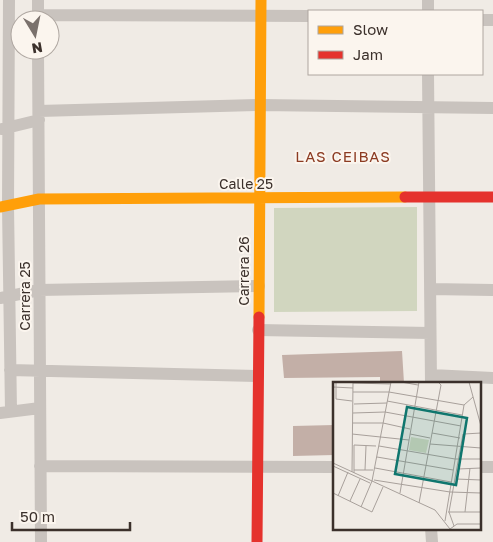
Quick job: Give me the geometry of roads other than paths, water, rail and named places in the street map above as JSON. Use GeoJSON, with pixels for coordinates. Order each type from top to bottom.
{"type":"FeatureCollection","features":[{"type":"Feature","properties":{"kind":"street"},"geometry":{"type":"LineString","coordinates":[[9,0],[10,42],[4,129],[4,298],[10,370],[5,412],[40,408]]}},
{"type":"Feature","properties":{"kind":"street","name":"Carrera 26"},"geometry":{"type":"LineString","coordinates":[[257,542],[261,0]]}},
{"type":"Feature","properties":{"kind":"street"},"geometry":{"type":"LineString","coordinates":[[60,17],[261,14],[308,16]]}},
{"type":"Feature","properties":{"kind":"street","name":"Carrera 25"},"geometry":{"type":"LineString","coordinates":[[38,60],[41,542]]}},
{"type":"Feature","properties":{"kind":"street"},"geometry":{"type":"LineString","coordinates":[[428,75],[431,379],[493,378]]}},
{"type":"Feature","properties":{"kind":"street"},"geometry":{"type":"LineString","coordinates":[[4,129],[39,115],[260,105],[493,108]]}},
{"type":"Feature","properties":{"kind":"street","name":"Calle 25"},"geometry":{"type":"LineString","coordinates":[[4,206],[39,199],[493,197]]}},
{"type":"Feature","properties":{"kind":"street"},"geometry":{"type":"LineString","coordinates":[[4,298],[40,290],[259,286]]}},
{"type":"Feature","properties":{"kind":"street"},"geometry":{"type":"LineString","coordinates":[[430,289],[493,290]]}},
{"type":"Feature","properties":{"kind":"street"},"geometry":{"type":"LineString","coordinates":[[258,330],[430,333]]}},
{"type":"Feature","properties":{"kind":"street"},"geometry":{"type":"LineString","coordinates":[[10,370],[258,376]]}},
{"type":"Feature","properties":{"kind":"street"},"geometry":{"type":"LineString","coordinates":[[40,466],[333,467]]}},
{"type":"Feature","properties":{"kind":"street"},"geometry":{"type":"LineString","coordinates":[[480,467],[493,467]]}},
{"type":"Feature","properties":{"kind":"district","name":"LAS CEIBAS"},"geometry":{"type":"Point","coordinates":[343,157]}}]}
